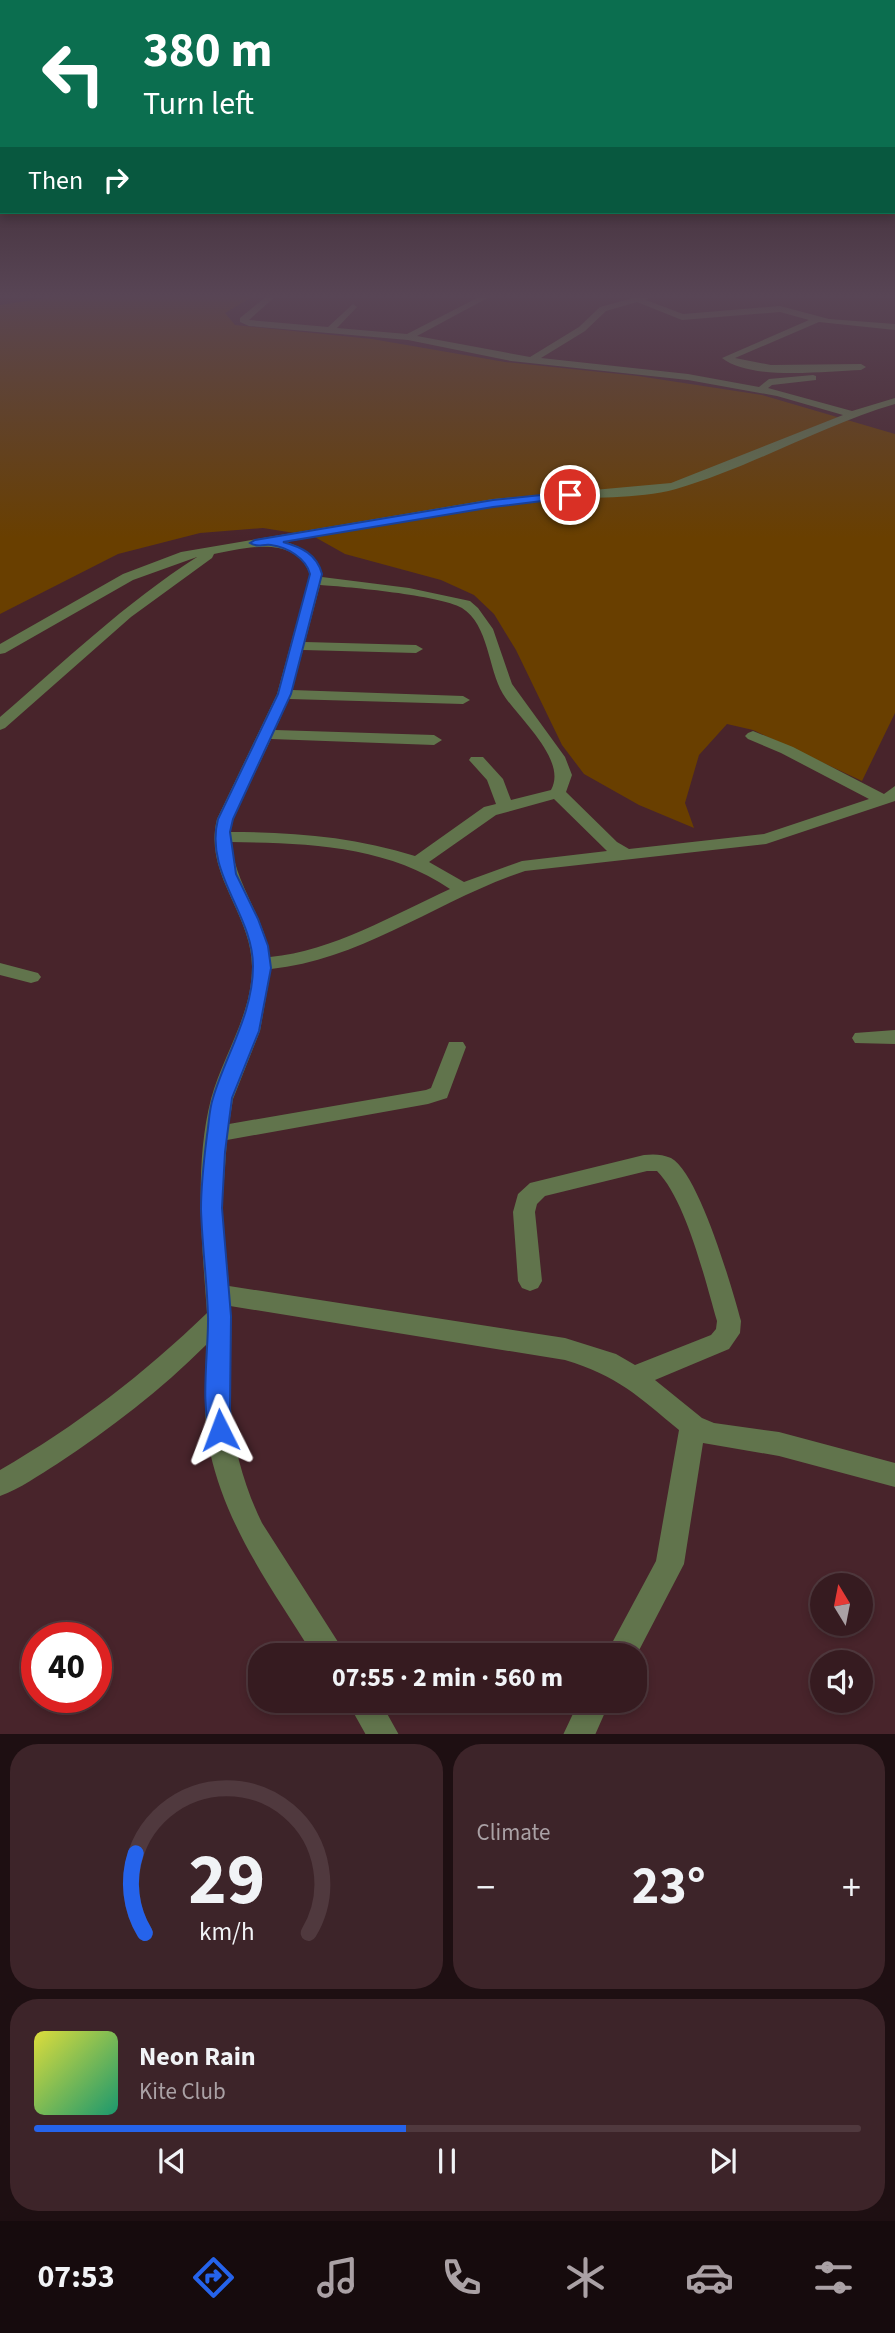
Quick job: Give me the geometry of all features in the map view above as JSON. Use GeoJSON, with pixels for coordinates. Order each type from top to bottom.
{"type":"FeatureCollection","features":[{"type":"Feature","properties":{"kind":"street"},"geometry":{"type":"LineString","coordinates":[[678,376],[761,390],[853,415]]}},
{"type":"Feature","properties":{"kind":"street"},"geometry":{"type":"LineString","coordinates":[[713,381],[722,376]]}},
{"type":"Feature","properties":{"kind":"street"},"geometry":{"type":"LineString","coordinates":[[761,390],[766,383],[773,381],[814,378]]}},
{"type":"Feature","properties":{"kind":"street"},"geometry":{"type":"LineString","coordinates":[[0,650],[128,577],[185,555],[523,499],[632,492],[673,486],[895,401]]}},
{"type":"Feature","properties":{"kind":"street"},"geometry":{"type":"LineString","coordinates":[[255,543],[272,542],[299,551],[314,565],[314,581],[284,694],[225,819],[223,837],[228,874],[250,919],[260,946],[262,964],[257,1008],[222,1098],[218,1134],[211,1208],[219,1305],[218,1409],[229,1474],[252,1532],[324,1643]]}},
{"type":"Feature","properties":{"kind":"street"},"geometry":{"type":"LineString","coordinates":[[0,724],[132,607],[167,580],[218,548]]}},
{"type":"Feature","properties":{"kind":"street"},"geometry":{"type":"LineString","coordinates":[[314,581],[344,582],[408,592],[473,608],[484,626],[504,682],[517,706],[554,751],[562,766],[564,783],[557,793],[505,805],[475,819],[418,862]]}},
{"type":"Feature","properties":{"kind":"street"},"geometry":{"type":"LineString","coordinates":[[298,646],[416,649]]}},
{"type":"Feature","properties":{"kind":"street"},"geometry":{"type":"LineString","coordinates":[[284,694],[463,700]]}},
{"type":"Feature","properties":{"kind":"street"},"geometry":{"type":"LineString","coordinates":[[265,734],[434,740]]}},
{"type":"Feature","properties":{"kind":"street"},"geometry":{"type":"LineString","coordinates":[[753,736],[889,795]]}},
{"type":"Feature","properties":{"kind":"street"},"geometry":{"type":"LineString","coordinates":[[477,760],[495,779],[505,805]]}},
{"type":"Feature","properties":{"kind":"street"},"geometry":{"type":"LineString","coordinates":[[557,793],[624,854]]}},
{"type":"Feature","properties":{"kind":"street"},"geometry":{"type":"LineString","coordinates":[[262,964],[291,961],[360,939],[492,876],[522,866],[765,839],[889,795]]}},
{"type":"Feature","properties":{"kind":"street"},"geometry":{"type":"LineString","coordinates":[[223,837],[310,840],[418,862],[449,878],[463,890]]}},
{"type":"Feature","properties":{"kind":"street"},"geometry":{"type":"LineString","coordinates":[[0,969],[32,977]]}},
{"type":"Feature","properties":{"kind":"street"},"geometry":{"type":"LineString","coordinates":[[862,1038],[895,1037]]}},
{"type":"Feature","properties":{"kind":"street"},"geometry":{"type":"LineString","coordinates":[[218,1134],[440,1093],[456,1046]]}},
{"type":"Feature","properties":{"kind":"street"},"geometry":{"type":"LineString","coordinates":[[530,1281],[524,1212],[526,1200],[538,1189],[644,1163],[656,1162],[667,1166],[675,1176],[705,1242],[729,1321],[728,1333],[720,1342],[633,1377]]}},
{"type":"Feature","properties":{"kind":"street"},"geometry":{"type":"LineString","coordinates":[[219,1305],[565,1349],[607,1362],[633,1377],[693,1426],[712,1434],[779,1444],[895,1475]]}},
{"type":"Feature","properties":{"kind":"street"},"geometry":{"type":"LineString","coordinates":[[0,1484],[114,1411],[174,1362],[219,1305]]}},
{"type":"Feature","properties":{"kind":"street"},"geometry":{"type":"LineString","coordinates":[[627,1643],[670,1564],[693,1426]]}},
{"type":"Feature","properties":{"kind":"street"},"geometry":{"type":"LineString","coordinates":[[370,1713],[384,1734]]}},
{"type":"Feature","properties":{"kind":"street"},"geometry":{"type":"LineString","coordinates":[[578,1734],[589,1713]]}},
{"type":"Feature","properties":{"kind":"shaded area"},"geometry":{"type":"Polygon","coordinates":[[[0,376],[637,376],[762,395],[895,434],[895,713],[862,781],[753,730],[727,724],[699,755],[685,803],[694,828],[639,805],[584,774],[562,745],[516,650],[494,614],[474,595],[441,580],[345,554],[313,536],[263,528],[200,533],[118,554],[0,614],[0,376]]]}},
{"type":"Feature","properties":{"kind":"route"},"geometry":{"type":"LineString","coordinates":[[220,1430],[219,1316],[211,1208],[215,1152],[222,1098],[250,1031],[257,1008],[262,968],[260,946],[228,874],[222,832],[225,819],[284,694],[316,574],[314,565],[299,551],[272,542],[255,543],[493,503],[570,495]]}}]}
